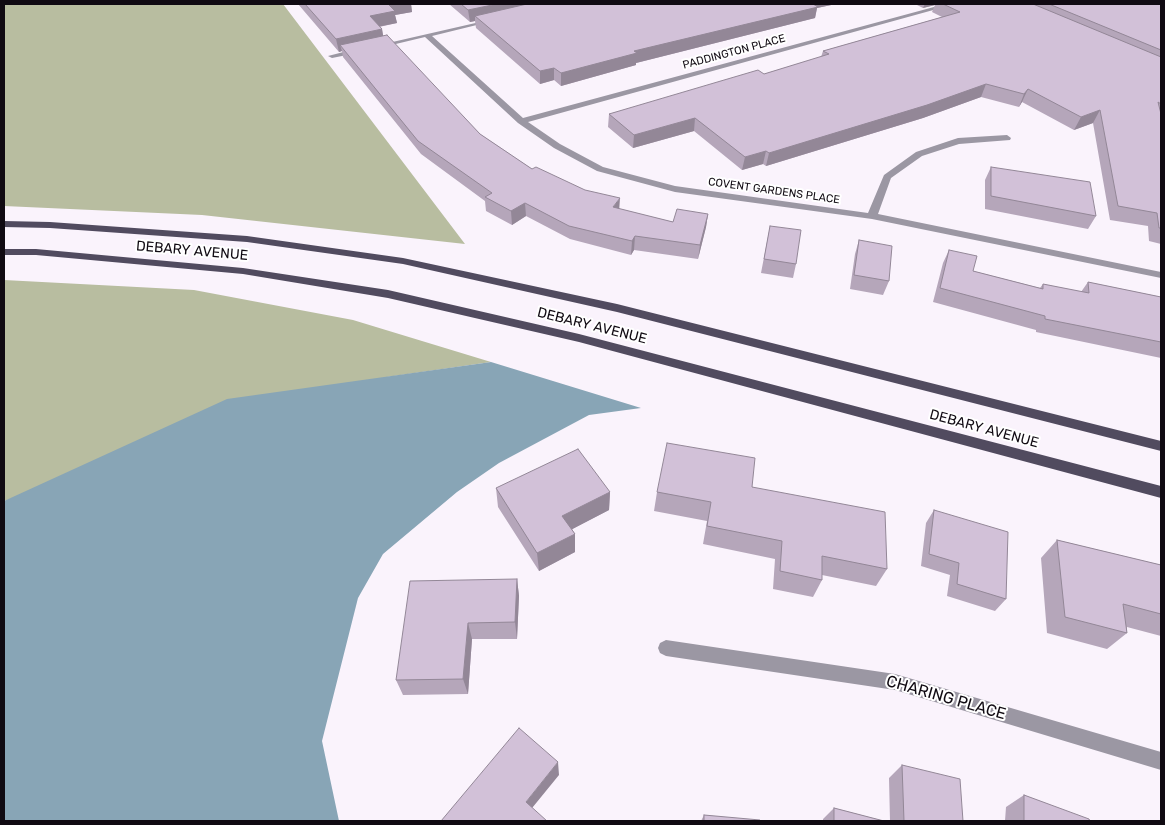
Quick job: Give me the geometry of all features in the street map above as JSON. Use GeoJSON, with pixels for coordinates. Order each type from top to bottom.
{"type":"FeatureCollection","features":[{"type":"Feature","properties":{"kind":"main road","name":"DEBARY AVENUE"},"geometry":{"type":"LineString","coordinates":[[4,224],[50,225],[247,239],[403,261],[616,308],[1161,446]]}},
{"type":"Feature","properties":{"kind":"main road","name":"DEBARY AVENUE"},"geometry":{"type":"LineString","coordinates":[[4,252],[36,252],[243,270],[388,294],[579,338],[1161,492]]}},
{"type":"Feature","properties":{"kind":"street","name":"PADDINGTON PLACE"},"geometry":{"type":"LineString","coordinates":[[521,121],[952,4]]}},
{"type":"Feature","properties":{"kind":"street"},"geometry":{"type":"LineString","coordinates":[[332,56],[501,18]]}},
{"type":"Feature","properties":{"kind":"street","name":"COVENT GARDENS PLACE"},"geometry":{"type":"LineString","coordinates":[[427,35],[521,121],[557,146],[600,169],[675,189],[872,216],[1161,275]]}},
{"type":"Feature","properties":{"kind":"street"},"geometry":{"type":"LineString","coordinates":[[872,216],[887,177],[919,154],[958,141],[1007,138]]}},
{"type":"Feature","properties":{"kind":"street","name":"CHARING PLACE"},"geometry":{"type":"LineString","coordinates":[[666,648],[895,682],[1161,761]]}},
{"type":"Feature","properties":{"kind":"green space"},"geometry":{"type":"Polygon","coordinates":[[[4,4],[283,4],[465,244],[202,215],[4,206],[4,4]]]}},
{"type":"Feature","properties":{"kind":"green space"},"geometry":{"type":"Polygon","coordinates":[[[4,280],[194,290],[353,320],[491,362],[387,377],[4,501],[4,280]]]}},
{"type":"Feature","properties":{"kind":"water"},"geometry":{"type":"Polygon","coordinates":[[[491,362],[641,408],[589,415],[499,463],[457,492],[383,554],[358,598],[322,741],[339,821],[4,821],[4,501],[227,399],[491,362]]]}},
{"type":"Feature","properties":{"kind":"building"},"geometry":{"type":"Polygon","coordinates":[[[305,4],[388,4],[395,11],[370,16],[382,29],[336,39],[305,4]]]}},
{"type":"Feature","properties":{"kind":"building"},"geometry":{"type":"Polygon","coordinates":[[[461,4],[497,4],[468,10],[461,4]]]}},
{"type":"Feature","properties":{"kind":"building"},"geometry":{"type":"Polygon","coordinates":[[[527,4],[813,4],[818,7],[634,51],[637,53],[561,73],[554,68],[540,71],[475,16],[527,4]]]}},
{"type":"Feature","properties":{"kind":"building"},"geometry":{"type":"Polygon","coordinates":[[[943,4],[1033,4],[1161,57],[1161,104],[1158,102],[1161,114],[1161,228],[1159,228],[1157,213],[1118,206],[1100,110],[1081,117],[1028,89],[1024,94],[986,84],[927,105],[769,153],[766,151],[745,157],[695,118],[634,135],[609,114],[758,70],[764,74],[829,54],[823,51],[960,12],[943,4]]]}},
{"type":"Feature","properties":{"kind":"building"},"geometry":{"type":"Polygon","coordinates":[[[1049,4],[1161,4],[1161,50],[1049,4]]]}},
{"type":"Feature","properties":{"kind":"building"},"geometry":{"type":"Polygon","coordinates":[[[387,35],[480,134],[532,169],[536,167],[585,190],[620,198],[613,207],[673,222],[677,209],[708,214],[700,245],[635,236],[632,241],[569,226],[525,203],[511,211],[485,197],[492,193],[418,141],[340,45],[387,35]]]}},
{"type":"Feature","properties":{"kind":"building"},"geometry":{"type":"Polygon","coordinates":[[[991,167],[1090,182],[1096,216],[991,196],[991,167]]]}},
{"type":"Feature","properties":{"kind":"building"},"geometry":{"type":"Polygon","coordinates":[[[770,226],[801,230],[796,264],[764,259],[770,226]]]}},
{"type":"Feature","properties":{"kind":"building"},"geometry":{"type":"Polygon","coordinates":[[[859,240],[892,246],[889,281],[854,275],[859,240]]]}},
{"type":"Feature","properties":{"kind":"building"},"geometry":{"type":"Polygon","coordinates":[[[949,250],[977,256],[973,271],[1043,289],[1043,284],[1089,293],[1088,282],[1161,297],[1161,342],[1045,319],[1045,316],[940,288],[949,250]]]}},
{"type":"Feature","properties":{"kind":"building"},"geometry":{"type":"Polygon","coordinates":[[[667,443],[755,458],[752,487],[885,512],[887,569],[822,556],[822,580],[780,571],[782,541],[707,526],[711,502],[657,492],[667,443]]]}},
{"type":"Feature","properties":{"kind":"building"},"geometry":{"type":"Polygon","coordinates":[[[578,449],[610,492],[562,516],[575,534],[537,553],[496,488],[578,449]]]}},
{"type":"Feature","properties":{"kind":"building"},"geometry":{"type":"Polygon","coordinates":[[[934,510],[1008,532],[1006,599],[957,584],[959,563],[929,554],[934,510]]]}},
{"type":"Feature","properties":{"kind":"building"},"geometry":{"type":"Polygon","coordinates":[[[1057,540],[1161,565],[1161,614],[1123,604],[1127,633],[1065,617],[1057,540]]]}},
{"type":"Feature","properties":{"kind":"building"},"geometry":{"type":"Polygon","coordinates":[[[517,579],[515,622],[468,623],[463,679],[396,680],[410,581],[517,579]]]}},
{"type":"Feature","properties":{"kind":"building"},"geometry":{"type":"Polygon","coordinates":[[[519,728],[558,762],[526,802],[547,821],[441,821],[519,728]]]}},
{"type":"Feature","properties":{"kind":"building"},"geometry":{"type":"Polygon","coordinates":[[[902,765],[960,779],[963,821],[904,821],[902,765]]]}},
{"type":"Feature","properties":{"kind":"building"},"geometry":{"type":"Polygon","coordinates":[[[1024,795],[1089,819],[1090,821],[1024,821],[1024,795]]]}},
{"type":"Feature","properties":{"kind":"building"},"geometry":{"type":"Polygon","coordinates":[[[834,808],[884,821],[834,821],[834,808]]]}},
{"type":"Feature","properties":{"kind":"building"},"geometry":{"type":"Polygon","coordinates":[[[704,815],[760,820],[760,821],[704,821],[704,815]]]}}]}
